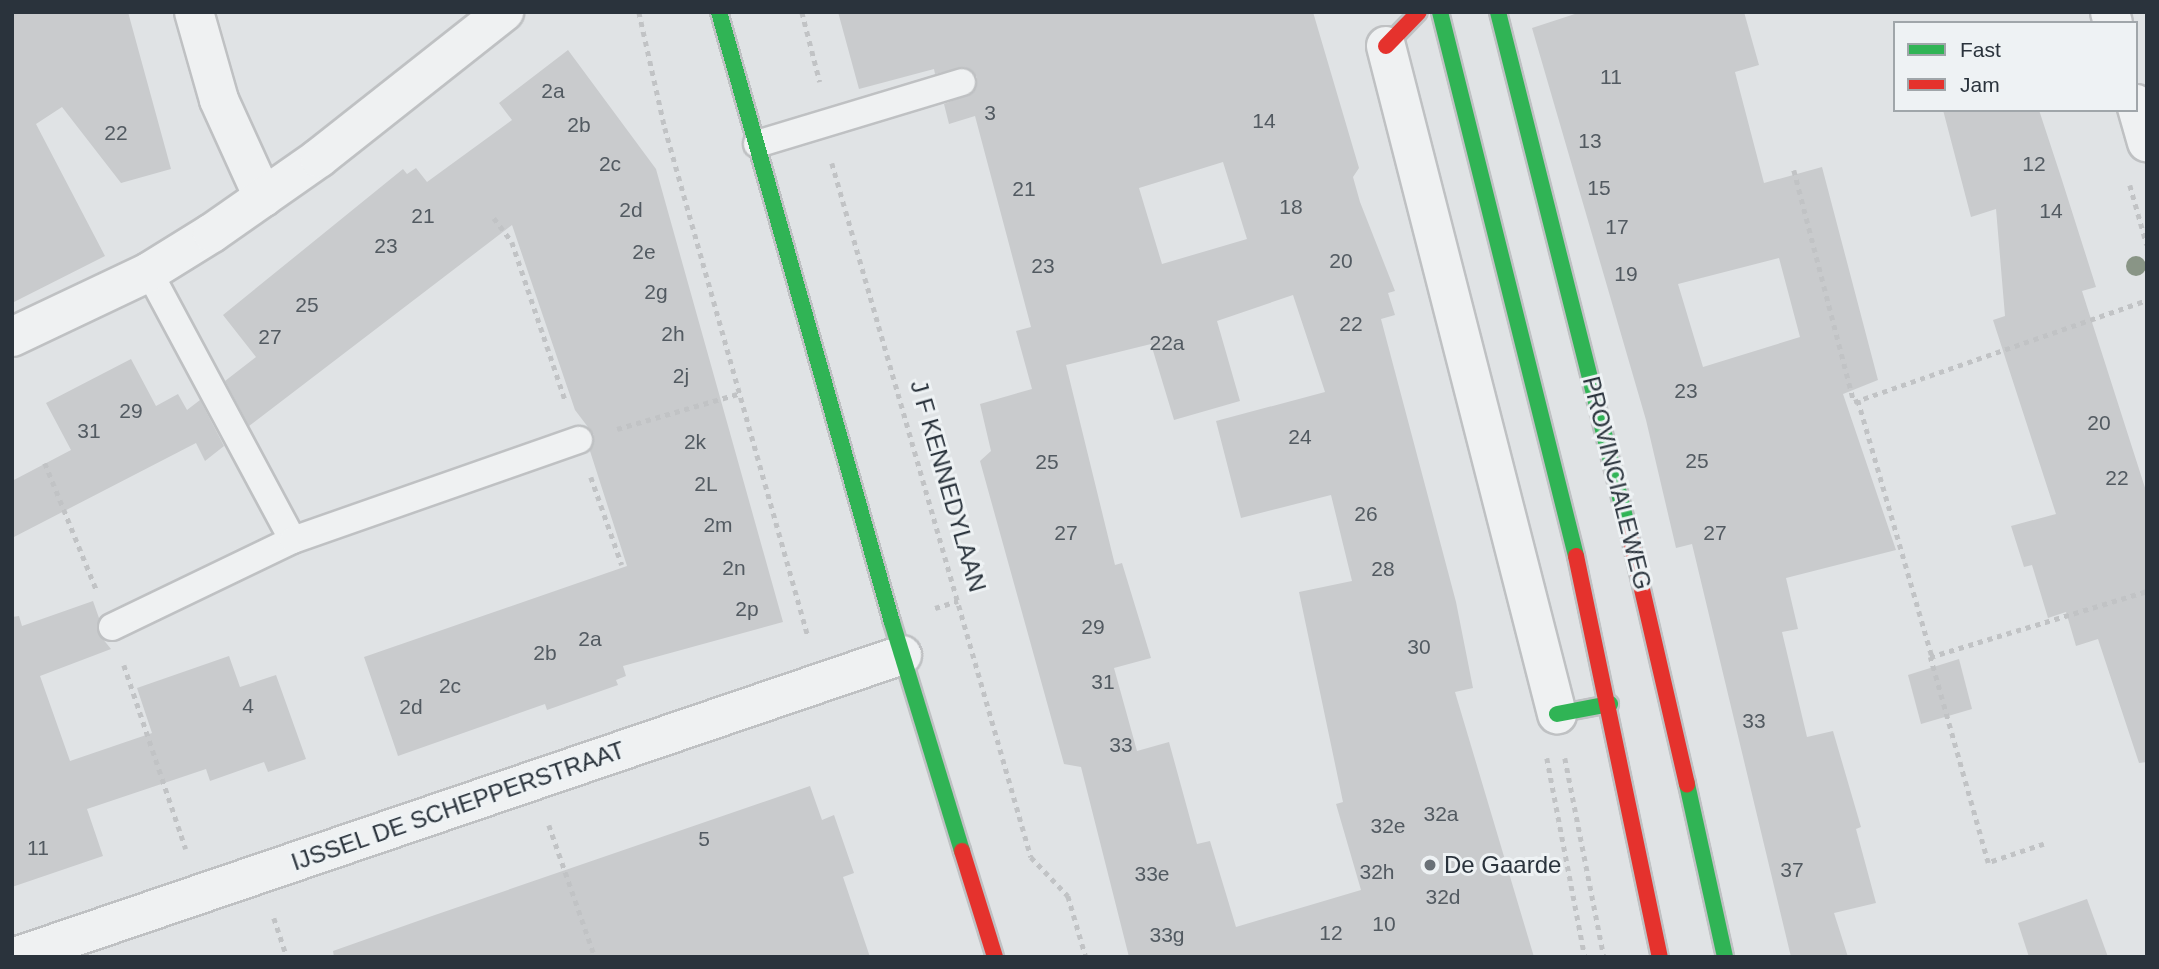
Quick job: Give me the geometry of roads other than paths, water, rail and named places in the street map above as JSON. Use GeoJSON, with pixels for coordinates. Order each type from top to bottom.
{"type":"FeatureCollection","features":[{"type":"Feature","properties":{"kind":"street"},"geometry":{"type":"LineString","coordinates":[[194,12],[219,100],[263,197]]}},
{"type":"Feature","properties":{"kind":"street"},"geometry":{"type":"LineString","coordinates":[[12,337],[149,272],[263,197],[504,12]]}},
{"type":"Feature","properties":{"kind":"street"},"geometry":{"type":"LineString","coordinates":[[719,12],[902,655],[995,957]]}},
{"type":"Feature","properties":{"kind":"street"},"geometry":{"type":"LineString","coordinates":[[1419,12],[1386,46],[1557,714],[1610,704]]}},
{"type":"Feature","properties":{"kind":"street"},"geometry":{"type":"LineString","coordinates":[[1440,12],[1525,340],[1610,704],[1660,957]]}},
{"type":"Feature","properties":{"kind":"street","name":"PROVINCIALEWEG"},"geometry":{"type":"LineString","coordinates":[[1498,12],[1645,599],[1725,957]]}},
{"type":"Feature","properties":{"kind":"street"},"geometry":{"type":"LineString","coordinates":[[2138,111],[2147,142]]}},
{"type":"Feature","properties":{"kind":"street","name":"IJSSEL DE SCHEPPERSTRAAT"},"geometry":{"type":"LineString","coordinates":[[15,957],[902,655]]}},
{"type":"Feature","properties":{"kind":"lane"},"geometry":{"type":"LineString","coordinates":[[757,144],[962,82]]}},
{"type":"Feature","properties":{"kind":"lane"},"geometry":{"type":"LineString","coordinates":[[149,272],[293,540]]}},
{"type":"Feature","properties":{"kind":"lane"},"geometry":{"type":"LineString","coordinates":[[112,626],[293,540],[579,440]]}},
{"type":"Feature","properties":{"kind":"place","name":"De Gaarde"},"geometry":{"type":"Point","coordinates":[1430,865]}}]}
